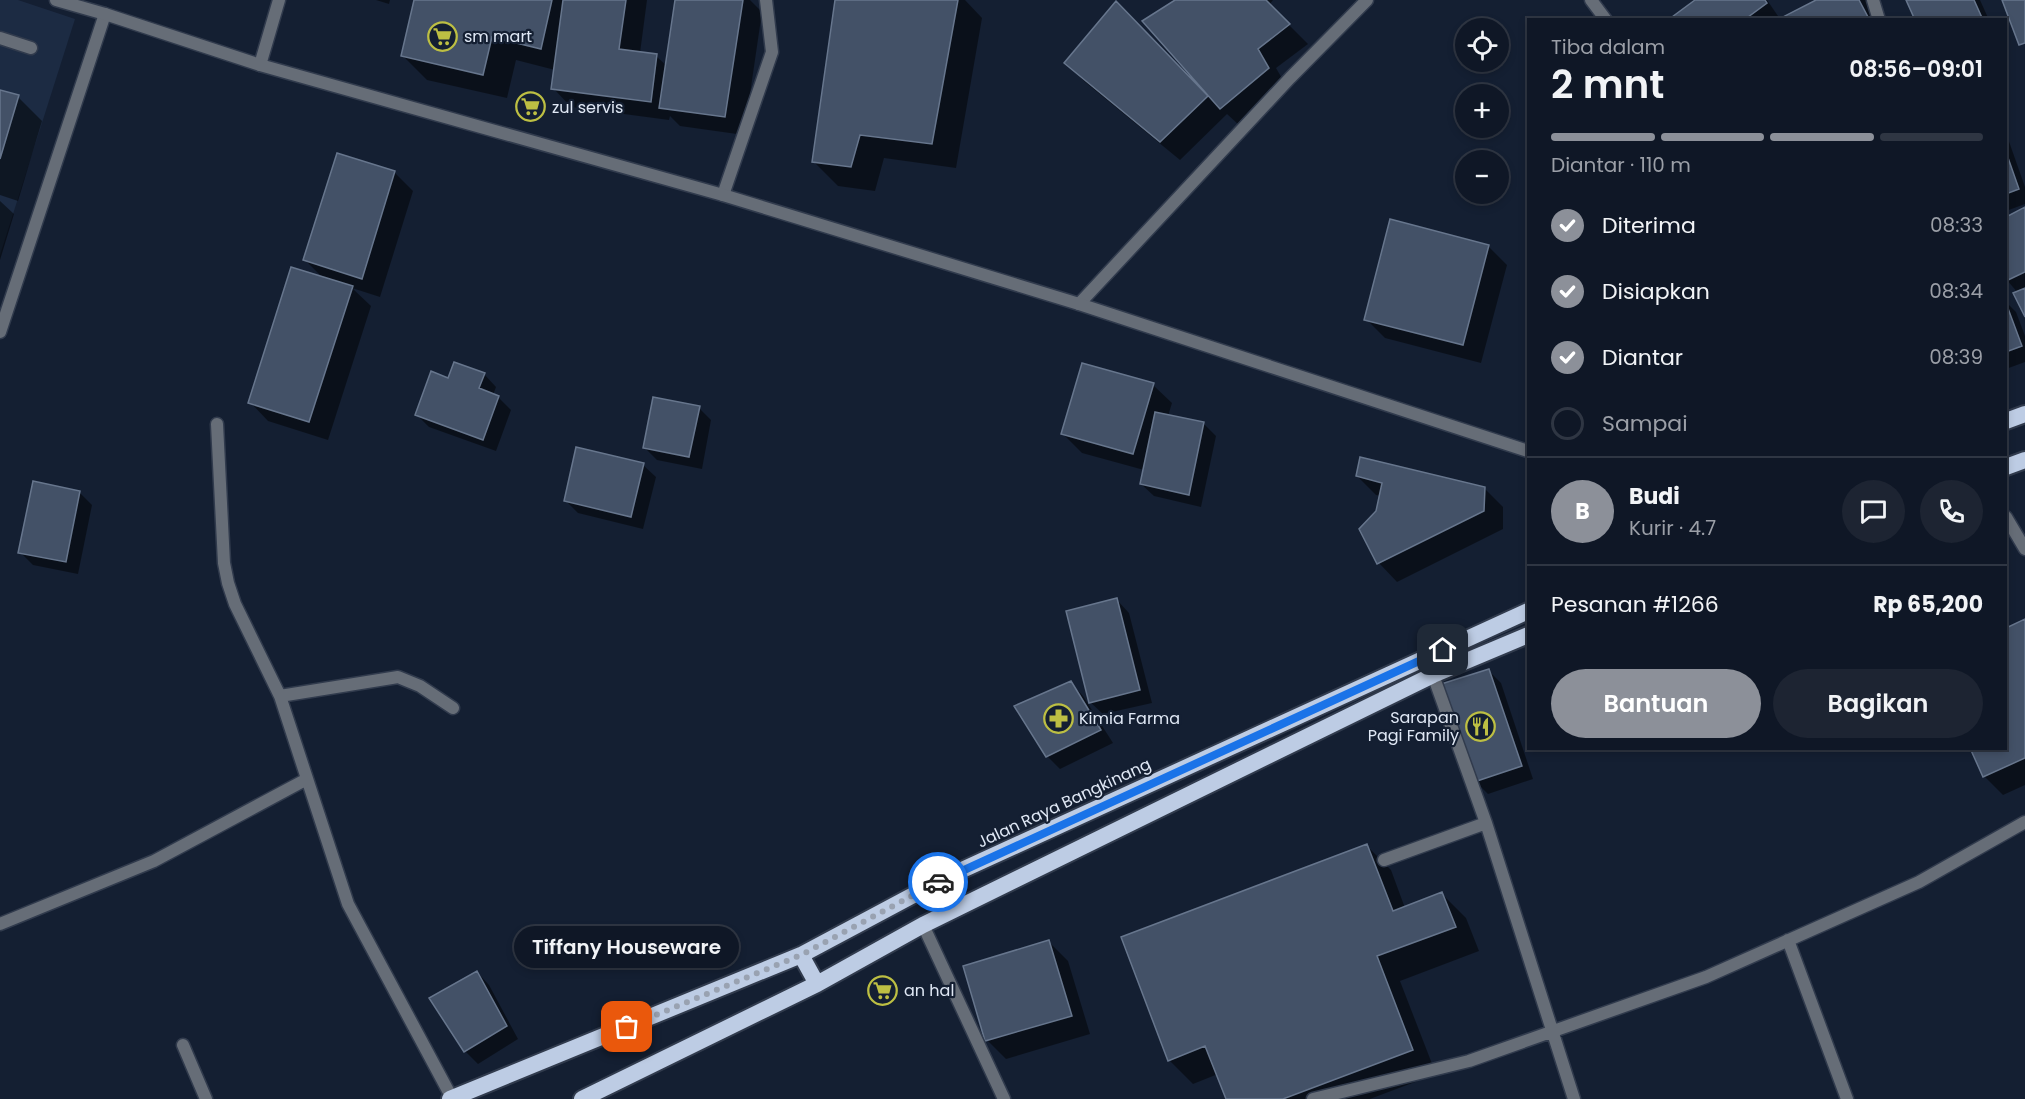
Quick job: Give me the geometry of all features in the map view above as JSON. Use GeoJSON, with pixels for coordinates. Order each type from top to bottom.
{"type":"FeatureCollection","features":[{"type":"Feature","properties":{"kind":"highway"},"geometry":{"type":"LineString","coordinates":[[2007,421],[2025,414]]}},
{"type":"Feature","properties":{"kind":"highway"},"geometry":{"type":"LineString","coordinates":[[2007,468],[2025,460]]}},
{"type":"Feature","properties":{"kind":"highway","name":"Jalan Raya Bangkinang"},"geometry":{"type":"LineString","coordinates":[[451,1099],[801,955],[949,876],[1527,611]]}},
{"type":"Feature","properties":{"kind":"highway"},"geometry":{"type":"LineString","coordinates":[[582,1099],[817,984],[923,925],[1433,675],[1527,635]]}},
{"type":"Feature","properties":{"kind":"highway"},"geometry":{"type":"LineString","coordinates":[[801,955],[817,984]]}},
{"type":"Feature","properties":{"kind":"street"},"geometry":{"type":"LineString","coordinates":[[56,0],[88,4],[105,14],[260,65],[723,195],[1078,304],[1527,451]]}},
{"type":"Feature","properties":{"kind":"street"},"geometry":{"type":"LineString","coordinates":[[260,65],[279,0]]}},
{"type":"Feature","properties":{"kind":"street"},"geometry":{"type":"LineString","coordinates":[[723,195],[772,52],[766,0]]}},
{"type":"Feature","properties":{"kind":"street"},"geometry":{"type":"LineString","coordinates":[[1078,304],[1290,78],[1367,0]]}},
{"type":"Feature","properties":{"kind":"street"},"geometry":{"type":"LineString","coordinates":[[1591,0],[1604,18]]}},
{"type":"Feature","properties":{"kind":"street"},"geometry":{"type":"LineString","coordinates":[[1873,0],[1878,18]]}},
{"type":"Feature","properties":{"kind":"street"},"geometry":{"type":"LineString","coordinates":[[0,332],[105,14]]}},
{"type":"Feature","properties":{"kind":"street"},"geometry":{"type":"LineString","coordinates":[[0,38],[31,48]]}},
{"type":"Feature","properties":{"kind":"street"},"geometry":{"type":"LineString","coordinates":[[218,423],[224,563],[235,604],[280,696],[348,904],[451,1099]]}},
{"type":"Feature","properties":{"kind":"street"},"geometry":{"type":"LineString","coordinates":[[2007,519],[2025,549]]}},
{"type":"Feature","properties":{"kind":"street"},"geometry":{"type":"LineString","coordinates":[[1433,675],[1486,823],[1574,1099]]}},
{"type":"Feature","properties":{"kind":"street"},"geometry":{"type":"LineString","coordinates":[[280,696],[398,677],[420,686],[453,708]]}},
{"type":"Feature","properties":{"kind":"street"},"geometry":{"type":"LineString","coordinates":[[0,924],[154,861],[307,779]]}},
{"type":"Feature","properties":{"kind":"street"},"geometry":{"type":"LineString","coordinates":[[1313,1099],[1469,1061],[1706,977],[1919,882],[2025,822]]}},
{"type":"Feature","properties":{"kind":"street"},"geometry":{"type":"LineString","coordinates":[[1384,860],[1486,823]]}},
{"type":"Feature","properties":{"kind":"street"},"geometry":{"type":"LineString","coordinates":[[923,925],[1004,1099]]}},
{"type":"Feature","properties":{"kind":"street"},"geometry":{"type":"LineString","coordinates":[[1788,940],[1847,1099]]}},
{"type":"Feature","properties":{"kind":"street"},"geometry":{"type":"LineString","coordinates":[[183,1045],[206,1099]]}},
{"type":"Feature","properties":{"kind":"shaded area"},"geometry":{"type":"Polygon","coordinates":[[[0,0],[18,0],[75,19],[0,255],[0,0]]]}},
{"type":"Feature","properties":{"kind":"building"},"geometry":{"type":"Polygon","coordinates":[[[414,0],[552,0],[541,49],[492,37],[483,75],[401,56],[414,0]]]}},
{"type":"Feature","properties":{"kind":"building"},"geometry":{"type":"Polygon","coordinates":[[[563,0],[626,0],[619,49],[657,54],[651,102],[551,89],[563,0]]]}},
{"type":"Feature","properties":{"kind":"building"},"geometry":{"type":"Polygon","coordinates":[[[675,0],[743,0],[725,117],[659,108],[675,0]]]}},
{"type":"Feature","properties":{"kind":"building"},"geometry":{"type":"Polygon","coordinates":[[[835,0],[958,0],[932,144],[860,135],[851,167],[812,162],[835,0]]]}},
{"type":"Feature","properties":{"kind":"building"},"geometry":{"type":"Polygon","coordinates":[[[1175,0],[1266,0],[1290,24],[1258,49],[1269,68],[1220,109],[1142,21],[1175,0]]]}},
{"type":"Feature","properties":{"kind":"building"},"geometry":{"type":"Polygon","coordinates":[[[1695,0],[1765,0],[1767,3],[1747,18],[1671,18],[1695,0]]]}},
{"type":"Feature","properties":{"kind":"building"},"geometry":{"type":"Polygon","coordinates":[[[1816,0],[1859,0],[1868,17],[1866,18],[1781,18],[1816,0]]]}},
{"type":"Feature","properties":{"kind":"building"},"geometry":{"type":"Polygon","coordinates":[[[1906,0],[1974,0],[1982,18],[1914,18],[1906,0]]]}},
{"type":"Feature","properties":{"kind":"building"},"geometry":{"type":"Polygon","coordinates":[[[2002,0],[2025,0],[2025,43],[2019,45],[2002,0]]]}},
{"type":"Feature","properties":{"kind":"building"},"geometry":{"type":"Polygon","coordinates":[[[1116,1],[1208,96],[1160,142],[1064,63],[1116,1]]]}},
{"type":"Feature","properties":{"kind":"building"},"geometry":{"type":"Polygon","coordinates":[[[0,90],[19,95],[0,159],[0,90]]]}},
{"type":"Feature","properties":{"kind":"building"},"geometry":{"type":"Polygon","coordinates":[[[337,153],[395,171],[362,279],[303,260],[337,153]]]}},
{"type":"Feature","properties":{"kind":"building"},"geometry":{"type":"Polygon","coordinates":[[[2007,155],[2019,189],[2007,194],[2007,155]]]}},
{"type":"Feature","properties":{"kind":"building"},"geometry":{"type":"Polygon","coordinates":[[[2025,207],[2025,272],[2007,281],[2007,216],[2025,207]]]}},
{"type":"Feature","properties":{"kind":"building"},"geometry":{"type":"Polygon","coordinates":[[[1390,219],[1489,245],[1463,345],[1364,320],[1390,219]]]}},
{"type":"Feature","properties":{"kind":"building"},"geometry":{"type":"Polygon","coordinates":[[[291,267],[353,286],[309,422],[248,403],[291,267]]]}},
{"type":"Feature","properties":{"kind":"building"},"geometry":{"type":"Polygon","coordinates":[[[2025,288],[2025,317],[2013,293],[2025,288]]]}},
{"type":"Feature","properties":{"kind":"building"},"geometry":{"type":"Polygon","coordinates":[[[2007,306],[2022,346],[2007,352],[2007,306]]]}},
{"type":"Feature","properties":{"kind":"building"},"geometry":{"type":"Polygon","coordinates":[[[454,362],[485,373],[479,388],[499,396],[483,440],[415,415],[431,371],[448,378],[454,362]]]}},
{"type":"Feature","properties":{"kind":"building"},"geometry":{"type":"Polygon","coordinates":[[[1082,363],[1154,383],[1133,454],[1061,434],[1082,363]]]}},
{"type":"Feature","properties":{"kind":"building"},"geometry":{"type":"Polygon","coordinates":[[[653,397],[700,406],[689,457],[643,448],[653,397]]]}},
{"type":"Feature","properties":{"kind":"building"},"geometry":{"type":"Polygon","coordinates":[[[1155,412],[1204,422],[1189,495],[1140,484],[1155,412]]]}},
{"type":"Feature","properties":{"kind":"building"},"geometry":{"type":"Polygon","coordinates":[[[576,447],[644,463],[631,517],[564,501],[576,447]]]}},
{"type":"Feature","properties":{"kind":"building"},"geometry":{"type":"Polygon","coordinates":[[[1360,457],[1485,487],[1484,511],[1377,564],[1359,529],[1376,511],[1382,483],[1356,476],[1360,457]]]}},
{"type":"Feature","properties":{"kind":"building"},"geometry":{"type":"Polygon","coordinates":[[[33,481],[80,491],[66,562],[18,553],[33,481]]]}},
{"type":"Feature","properties":{"kind":"building"},"geometry":{"type":"Polygon","coordinates":[[[1117,598],[1140,690],[1089,703],[1066,611],[1117,598]]]}},
{"type":"Feature","properties":{"kind":"building"},"geometry":{"type":"Polygon","coordinates":[[[2025,619],[2025,758],[1983,777],[1971,750],[2007,750],[2007,628],[2025,619]]]}},
{"type":"Feature","properties":{"kind":"building"},"geometry":{"type":"Polygon","coordinates":[[[1489,669],[1522,766],[1474,782],[1441,684],[1489,669]]]}},
{"type":"Feature","properties":{"kind":"building","name":"Kimia Farma"},"geometry":{"type":"Polygon","coordinates":[[[1071,681],[1101,730],[1046,757],[1014,706],[1071,681]]]}},
{"type":"Feature","properties":{"kind":"building"},"geometry":{"type":"Polygon","coordinates":[[[1367,844],[1393,911],[1442,892],[1456,927],[1377,956],[1413,1050],[1283,1099],[1226,1099],[1205,1046],[1168,1061],[1121,937],[1367,844]]]}},
{"type":"Feature","properties":{"kind":"building"},"geometry":{"type":"Polygon","coordinates":[[[1049,940],[1072,1016],[985,1041],[963,966],[1049,940]]]}},
{"type":"Feature","properties":{"kind":"building"},"geometry":{"type":"Polygon","coordinates":[[[477,971],[507,1026],[464,1052],[429,998],[477,971]]]}},
{"type":"Feature","properties":{"kind":"way so far"},"geometry":{"type":"LineString","coordinates":[[627,1027],[801,955],[938,882]]}},
{"type":"Feature","properties":{"kind":"place","name":"sm mart"},"geometry":{"type":"Point","coordinates":[443,36]}},
{"type":"Feature","properties":{"kind":"place","name":"zul servis"},"geometry":{"type":"Point","coordinates":[531,107]}},
{"type":"Feature","properties":{"kind":"place","name":"Kimia Farma"},"geometry":{"type":"Point","coordinates":[1058,718]}},
{"type":"Feature","properties":{"kind":"place","name":"Sarapan Pagi Family"},"geometry":{"type":"Point","coordinates":[1480,726]}},
{"type":"Feature","properties":{"kind":"place","name":"an hal"},"geometry":{"type":"Point","coordinates":[883,990]}},
{"type":"Feature","properties":{"kind":"place","name":"Tiffany Houseware"},"geometry":{"type":"Point","coordinates":[627,1027]}},
{"type":"Feature","properties":{"kind":"route"},"geometry":{"type":"LineString","coordinates":[[938,882],[1443,650]]}}]}
